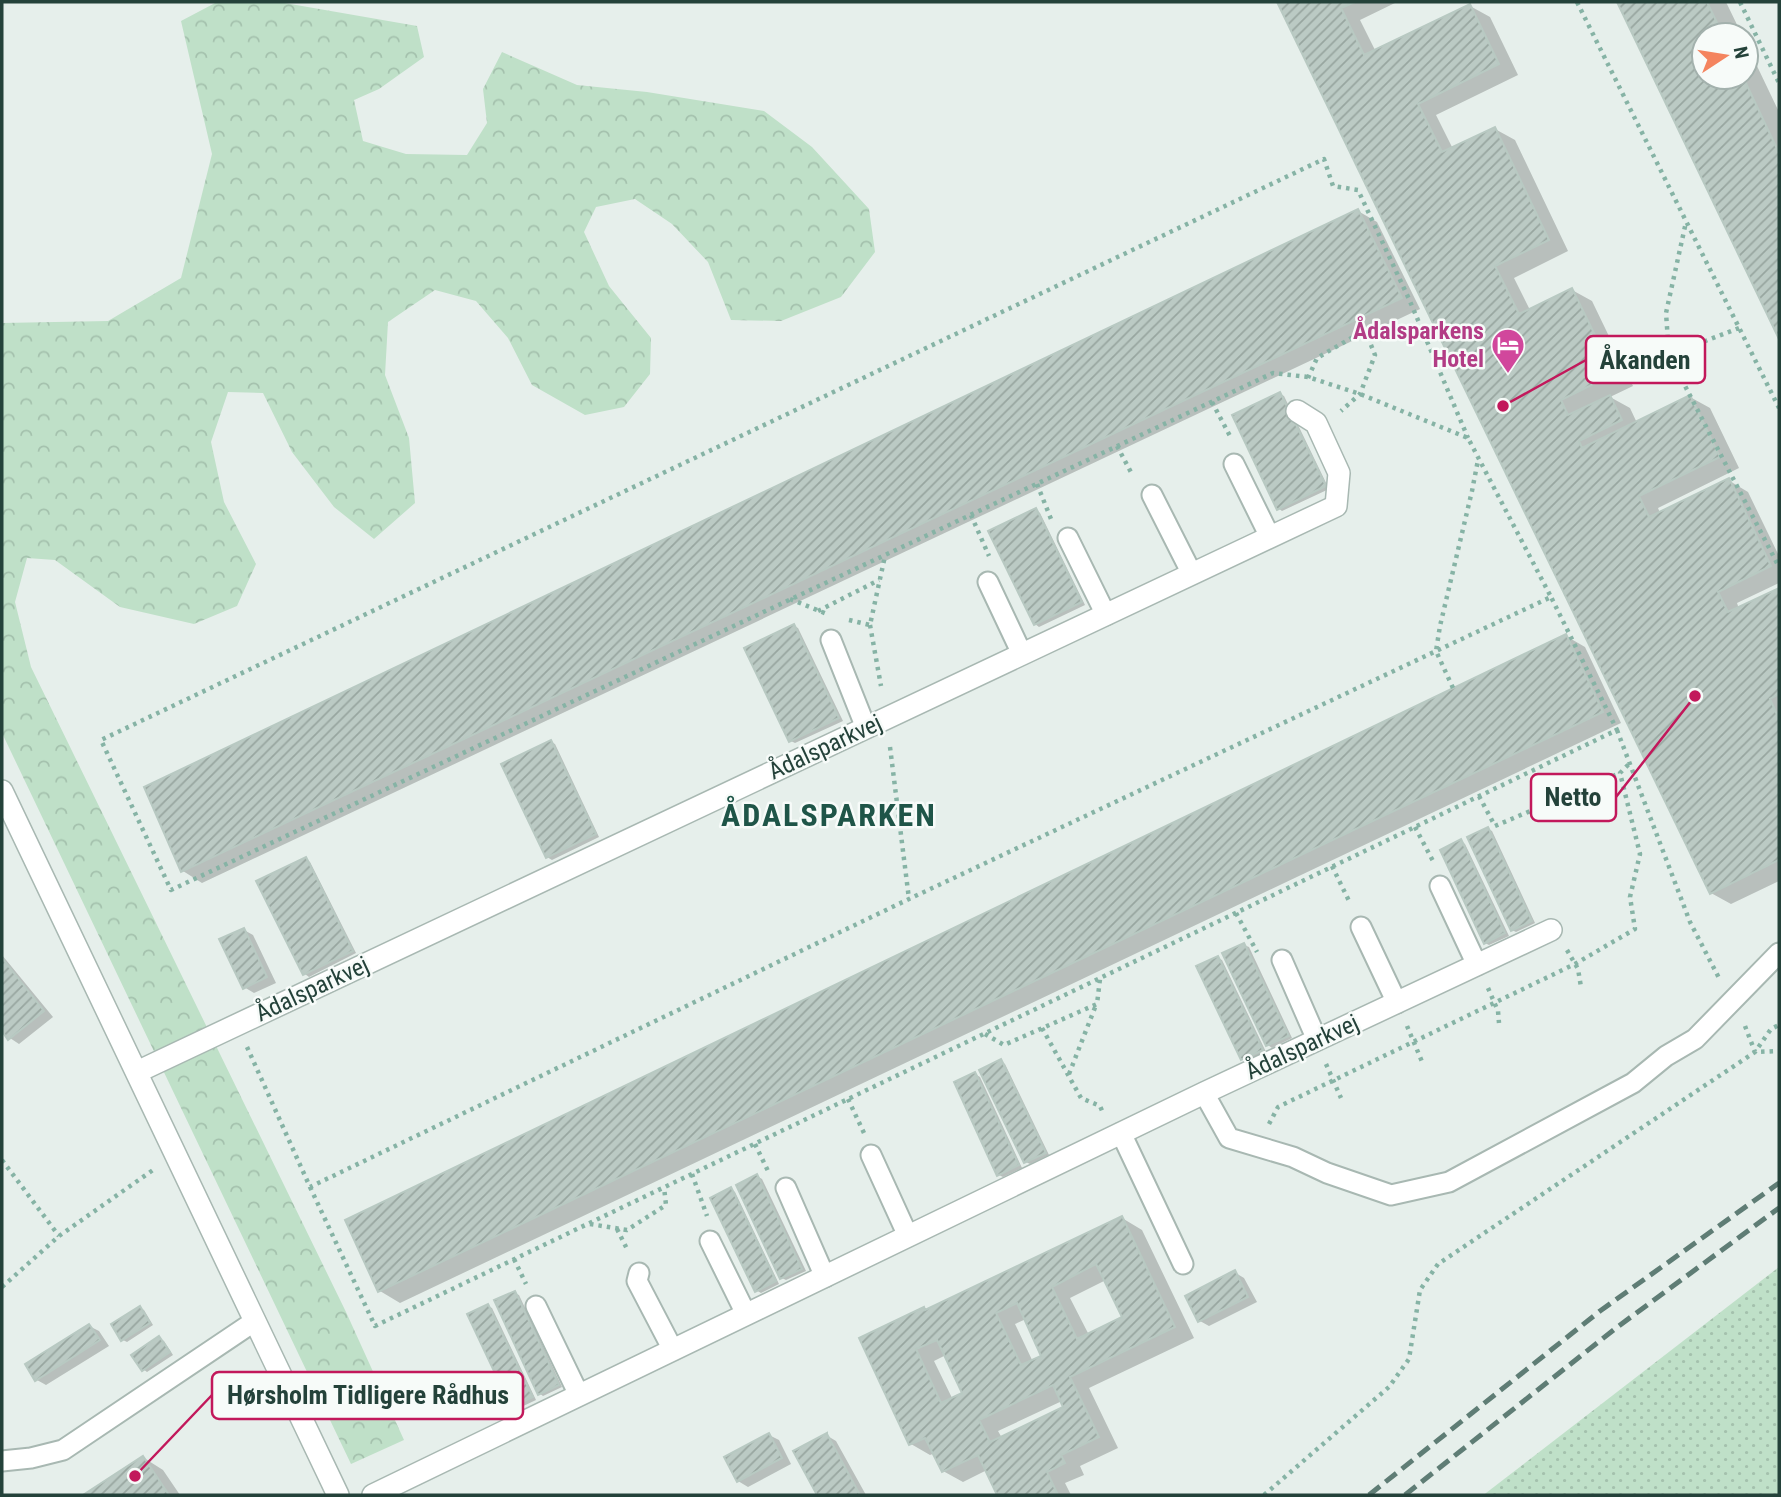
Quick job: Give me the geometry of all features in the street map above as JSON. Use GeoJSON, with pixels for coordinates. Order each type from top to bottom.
{"type":"FeatureCollection","features":[{"type":"Feature","properties":{"kind":"street","name":"Ådalsparkvej"},"geometry":{"type":"LineString","coordinates":[[137,1072],[1336,506],[1339,473],[1316,423],[1297,411]]}},
{"type":"Feature","properties":{"kind":"street"},"geometry":{"type":"LineString","coordinates":[[2,791],[338,1495]]}},
{"type":"Feature","properties":{"kind":"street","name":"Ådalsparkvej"},"geometry":{"type":"LineString","coordinates":[[373,1495],[1204,1093],[1551,930]]}},
{"type":"Feature","properties":{"kind":"lane"},"geometry":{"type":"LineString","coordinates":[[1234,464],[1270,537]]}},
{"type":"Feature","properties":{"kind":"lane"},"geometry":{"type":"LineString","coordinates":[[1152,495],[1192,574]]}},
{"type":"Feature","properties":{"kind":"lane"},"geometry":{"type":"LineString","coordinates":[[1068,538],[1106,615]]}},
{"type":"Feature","properties":{"kind":"lane"},"geometry":{"type":"LineString","coordinates":[[988,582],[1022,654]]}},
{"type":"Feature","properties":{"kind":"lane"},"geometry":{"type":"LineString","coordinates":[[831,640],[866,728]]}},
{"type":"Feature","properties":{"kind":"lane"},"geometry":{"type":"LineString","coordinates":[[1440,886],[1477,965]]}},
{"type":"Feature","properties":{"kind":"lane"},"geometry":{"type":"LineString","coordinates":[[1361,926],[1397,1003]]}},
{"type":"Feature","properties":{"kind":"lane"},"geometry":{"type":"LineString","coordinates":[[1204,1093],[1229,1138],[1293,1157],[1327,1173],[1391,1195],[1449,1182],[1633,1083],[1666,1056],[1695,1039],[1779,953]]}},
{"type":"Feature","properties":{"kind":"lane"},"geometry":{"type":"LineString","coordinates":[[1282,960],[1317,1040]]}},
{"type":"Feature","properties":{"kind":"lane"},"geometry":{"type":"LineString","coordinates":[[1118,1135],[1183,1264]]}},
{"type":"Feature","properties":{"kind":"lane"},"geometry":{"type":"LineString","coordinates":[[871,1155],[908,1236]]}},
{"type":"Feature","properties":{"kind":"lane"},"geometry":{"type":"LineString","coordinates":[[786,1188],[825,1277]]}},
{"type":"Feature","properties":{"kind":"lane"},"geometry":{"type":"LineString","coordinates":[[710,1241],[746,1314]]}},
{"type":"Feature","properties":{"kind":"lane"},"geometry":{"type":"LineString","coordinates":[[639,1273],[638,1281],[673,1350]]}},
{"type":"Feature","properties":{"kind":"lane"},"geometry":{"type":"LineString","coordinates":[[536,1306],[579,1395]]}},
{"type":"Feature","properties":{"kind":"lane"},"geometry":{"type":"LineString","coordinates":[[2,1461],[31,1458],[62,1450],[255,1321]]}},
{"type":"Feature","properties":{"kind":"path"},"geometry":{"type":"LineString","coordinates":[[1577,2],[1779,408]]}},
{"type":"Feature","properties":{"kind":"path"},"geometry":{"type":"LineString","coordinates":[[1740,2],[1779,83]]}},
{"type":"Feature","properties":{"kind":"path"},"geometry":{"type":"LineString","coordinates":[[1686,222],[1665,313],[1669,355],[1779,568]]}},
{"type":"Feature","properties":{"kind":"path"},"geometry":{"type":"LineString","coordinates":[[1669,355],[1739,328]]}},
{"type":"Feature","properties":{"kind":"path"},"geometry":{"type":"LineString","coordinates":[[1297,411],[1317,358],[1365,330],[1375,355],[1360,394],[1320,431]]}},
{"type":"Feature","properties":{"kind":"path"},"geometry":{"type":"LineString","coordinates":[[1212,402],[1232,441],[1234,464]]}},
{"type":"Feature","properties":{"kind":"path"},"geometry":{"type":"LineString","coordinates":[[1453,688],[1436,651],[1478,458]]}},
{"type":"Feature","properties":{"kind":"path"},"geometry":{"type":"LineString","coordinates":[[1037,484],[1053,523],[1068,538]]}},
{"type":"Feature","properties":{"kind":"path"},"geometry":{"type":"LineString","coordinates":[[971,515],[992,562],[988,582]]}},
{"type":"Feature","properties":{"kind":"path"},"geometry":{"type":"LineString","coordinates":[[885,555],[870,625],[886,719],[909,899]]}},
{"type":"Feature","properties":{"kind":"path"},"geometry":{"type":"LineString","coordinates":[[818,611],[880,579]]}},
{"type":"Feature","properties":{"kind":"path"},"geometry":{"type":"LineString","coordinates":[[1551,597],[1617,730],[1690,922],[1747,1029],[1755,1052]]}},
{"type":"Feature","properties":{"kind":"path"},"geometry":{"type":"LineString","coordinates":[[790,599],[831,615]]}},
{"type":"Feature","properties":{"kind":"path"},"geometry":{"type":"LineString","coordinates":[[818,611],[831,640]]}},
{"type":"Feature","properties":{"kind":"path"},"geometry":{"type":"LineString","coordinates":[[844,618],[870,625]]}},
{"type":"Feature","properties":{"kind":"path"},"geometry":{"type":"LineString","coordinates":[[310,1187],[375,1326],[1617,730]]}},
{"type":"Feature","properties":{"kind":"path"},"geometry":{"type":"LineString","coordinates":[[1479,796],[1495,825],[1620,773]]}},
{"type":"Feature","properties":{"kind":"path"},"geometry":{"type":"LineString","coordinates":[[1415,827],[1438,871],[1440,886]]}},
{"type":"Feature","properties":{"kind":"path"},"geometry":{"type":"LineString","coordinates":[[1332,866],[1361,926]]}},
{"type":"Feature","properties":{"kind":"path"},"geometry":{"type":"LineString","coordinates":[[1236,913],[1259,957],[1282,960]]}},
{"type":"Feature","properties":{"kind":"path"},"geometry":{"type":"LineString","coordinates":[[1551,930],[1559,937],[1578,969],[1581,987]]}},
{"type":"Feature","properties":{"kind":"path"},"geometry":{"type":"LineString","coordinates":[[1477,965],[1498,1011],[1499,1023]]}},
{"type":"Feature","properties":{"kind":"path"},"geometry":{"type":"LineString","coordinates":[[1069,1074],[1097,1004],[1100,978]]}},
{"type":"Feature","properties":{"kind":"path"},"geometry":{"type":"LineString","coordinates":[[1397,1003],[1423,1064]]}},
{"type":"Feature","properties":{"kind":"path"},"geometry":{"type":"LineString","coordinates":[[984,1034],[1004,1045],[1097,1004]]}},
{"type":"Feature","properties":{"kind":"path"},"geometry":{"type":"LineString","coordinates":[[1265,1495],[1390,1387],[1409,1359],[1420,1290],[1438,1264],[1755,1052],[1771,1029],[1779,1025]]}},
{"type":"Feature","properties":{"kind":"path"},"geometry":{"type":"LineString","coordinates":[[1042,1028],[1081,1098],[1100,1106],[1118,1135]]}},
{"type":"Feature","properties":{"kind":"path"},"geometry":{"type":"LineString","coordinates":[[1317,1040],[1340,1098]]}},
{"type":"Feature","properties":{"kind":"path"},"geometry":{"type":"LineString","coordinates":[[1755,1052],[1779,1051]]}},
{"type":"Feature","properties":{"kind":"path"},"geometry":{"type":"LineString","coordinates":[[848,1099],[868,1142],[871,1155]]}},
{"type":"Feature","properties":{"kind":"path"},"geometry":{"type":"LineString","coordinates":[[2,1287],[59,1236],[176,1155]]}},
{"type":"Feature","properties":{"kind":"path"},"geometry":{"type":"LineString","coordinates":[[2,1160],[59,1236]]}},
{"type":"Feature","properties":{"kind":"path"},"geometry":{"type":"LineString","coordinates":[[692,1174],[708,1219],[710,1241]]}},
{"type":"Feature","properties":{"kind":"path"},"geometry":{"type":"LineString","coordinates":[[589,1223],[626,1230],[666,1205],[664,1187]]}},
{"type":"Feature","properties":{"kind":"green space"},"geometry":{"type":"Polygon","coordinates":[[[217,2],[279,2],[417,26],[424,57],[379,89],[354,100],[363,141],[406,154],[467,155],[487,123],[483,89],[502,52],[577,85],[647,92],[764,111],[812,147],[869,209],[875,252],[841,297],[781,321],[731,320],[708,262],[672,224],[635,199],[596,207],[584,232],[609,286],[651,338],[650,374],[624,407],[585,415],[532,385],[508,338],[476,301],[435,290],[388,322],[385,375],[409,438],[415,503],[374,539],[334,507],[292,452],[263,393],[228,392],[211,442],[224,502],[256,564],[237,606],[194,624],[120,607],[55,560],[27,558],[15,602],[31,667],[346,1312],[404,1440],[351,1464],[2,733],[2,323],[108,321],[181,278],[212,154],[181,21],[217,2]]]}},
{"type":"Feature","properties":{"kind":"green space"},"geometry":{"type":"Polygon","coordinates":[[[1779,1267],[1779,1495],[1484,1495],[1486,1493],[1779,1267]]]}},
{"type":"Feature","properties":{"kind":"building"},"geometry":{"type":"Polygon","coordinates":[[[1277,2],[1355,2],[1341,8],[1364,55],[1470,4],[1499,64],[1418,104],[1442,152],[1495,127],[1549,240],[1495,266],[1519,314],[1572,288],[1614,374],[1561,400],[1568,415],[1610,395],[1622,420],[1579,441],[1582,448],[1690,395],[1720,457],[1639,496],[1649,517],[1729,478],[1771,566],[1718,592],[1728,612],[1779,588],[1779,694],[1770,699],[1779,719],[1779,860],[1710,894],[1277,2]]]}},
{"type":"Feature","properties":{"kind":"building"},"geometry":{"type":"Polygon","coordinates":[[[1617,2],[1707,2],[1716,21],[1690,21],[1690,91],[1750,91],[1779,153],[1779,339],[1617,2]]]}},
{"type":"Feature","properties":{"kind":"building"},"geometry":{"type":"Polygon","coordinates":[[[1358,209],[1402,298],[181,872],[144,787],[1358,209]]]}},
{"type":"Feature","properties":{"kind":"building"},"geometry":{"type":"Polygon","coordinates":[[[1280,392],[1326,486],[1277,510],[1232,415],[1280,392]]]}},
{"type":"Feature","properties":{"kind":"building"},"geometry":{"type":"Polygon","coordinates":[[[1036,508],[1082,602],[1034,625],[988,531],[1036,508]]]}},
{"type":"Feature","properties":{"kind":"building"},"geometry":{"type":"Polygon","coordinates":[[[794,624],[839,718],[789,742],[744,648],[794,624]]]}},
{"type":"Feature","properties":{"kind":"building"},"geometry":{"type":"Polygon","coordinates":[[[1566,634],[1603,712],[378,1292],[345,1220],[1566,634]]]}},
{"type":"Feature","properties":{"kind":"building"},"geometry":{"type":"Polygon","coordinates":[[[551,740],[596,834],[546,858],[501,764],[551,740]]]}},
{"type":"Feature","properties":{"kind":"building"},"geometry":{"type":"Polygon","coordinates":[[[1488,827],[1532,921],[1511,931],[1467,837],[1488,827]]]}},
{"type":"Feature","properties":{"kind":"building"},"geometry":{"type":"Polygon","coordinates":[[[1461,839],[1505,933],[1484,944],[1440,850],[1461,839]]]}},
{"type":"Feature","properties":{"kind":"building"},"geometry":{"type":"Polygon","coordinates":[[[306,857],[353,951],[303,975],[256,881],[306,857]]]}},
{"type":"Feature","properties":{"kind":"building"},"geometry":{"type":"Polygon","coordinates":[[[244,928],[267,977],[243,989],[219,939],[244,928]]]}},
{"type":"Feature","properties":{"kind":"building"},"geometry":{"type":"Polygon","coordinates":[[[1244,943],[1289,1036],[1266,1046],[1222,953],[1244,943]]]}},
{"type":"Feature","properties":{"kind":"building"},"geometry":{"type":"Polygon","coordinates":[[[1218,956],[1263,1050],[1241,1060],[1196,966],[1218,956]]]}},
{"type":"Feature","properties":{"kind":"building"},"geometry":{"type":"Polygon","coordinates":[[[2,958],[44,1011],[8,1040],[2,1031],[2,958]]]}},
{"type":"Feature","properties":{"kind":"building"},"geometry":{"type":"Polygon","coordinates":[[[1001,1059],[1046,1153],[1024,1163],[979,1070],[1001,1059]]]}},
{"type":"Feature","properties":{"kind":"building"},"geometry":{"type":"Polygon","coordinates":[[[975,1072],[1019,1165],[997,1176],[954,1082],[975,1072]]]}},
{"type":"Feature","properties":{"kind":"building"},"geometry":{"type":"Polygon","coordinates":[[[757,1174],[802,1269],[780,1279],[736,1185],[757,1174]]]}},
{"type":"Feature","properties":{"kind":"building"},"geometry":{"type":"Polygon","coordinates":[[[731,1187],[776,1281],[755,1292],[710,1198],[731,1187]]]}},
{"type":"Feature","properties":{"kind":"building"},"geometry":{"type":"Polygon","coordinates":[[[1122,1216],[1175,1327],[1070,1377],[1099,1437],[1061,1455],[1065,1463],[1047,1472],[1058,1495],[997,1495],[978,1455],[942,1472],[925,1438],[909,1445],[859,1338],[924,1307],[925,1310],[1122,1216]],[[1096,1264],[1052,1287],[1077,1339],[1122,1317],[1096,1264]],[[1017,1303],[996,1313],[1021,1365],[1041,1356],[1017,1303]],[[937,1340],[916,1349],[941,1403],[962,1393],[937,1340]],[[1053,1385],[979,1420],[990,1442],[1063,1407],[1053,1385]]]}},
{"type":"Feature","properties":{"kind":"building"},"geometry":{"type":"Polygon","coordinates":[[[1235,1270],[1248,1297],[1198,1322],[1185,1296],[1235,1270]]]}},
{"type":"Feature","properties":{"kind":"building"},"geometry":{"type":"Polygon","coordinates":[[[515,1291],[559,1385],[538,1395],[494,1300],[515,1291]]]}},
{"type":"Feature","properties":{"kind":"building"},"geometry":{"type":"Polygon","coordinates":[[[488,1304],[533,1397],[511,1407],[467,1314],[488,1304]]]}},
{"type":"Feature","properties":{"kind":"building"},"geometry":{"type":"Polygon","coordinates":[[[140,1306],[150,1323],[121,1341],[111,1324],[140,1306]]]}},
{"type":"Feature","properties":{"kind":"building"},"geometry":{"type":"Polygon","coordinates":[[[89,1324],[100,1340],[35,1381],[25,1364],[89,1324]]]}},
{"type":"Feature","properties":{"kind":"building"},"geometry":{"type":"Polygon","coordinates":[[[159,1336],[170,1352],[142,1371],[131,1355],[159,1336]]]}},
{"type":"Feature","properties":{"kind":"building"},"geometry":{"type":"Polygon","coordinates":[[[769,1433],[782,1458],[737,1482],[724,1457],[769,1433]]]}},
{"type":"Feature","properties":{"kind":"building"},"geometry":{"type":"Polygon","coordinates":[[[827,1433],[860,1495],[817,1495],[793,1451],[827,1433]]]}},
{"type":"Feature","properties":{"kind":"building"},"geometry":{"type":"Polygon","coordinates":[[[143,1456],[169,1495],[83,1495],[143,1456]]]}},
{"type":"Feature","properties":{"kind":"railway"},"geometry":{"type":"LineString","coordinates":[[1369,1495],[1600,1311],[1779,1183]]}},
{"type":"Feature","properties":{"kind":"railway"},"geometry":{"type":"LineString","coordinates":[[1405,1495],[1616,1328],[1779,1208]]}},
{"type":"Feature","properties":{"kind":"place","name":"Ådalsparkens Hotel"},"geometry":{"type":"Point","coordinates":[1508,375]}},
{"type":"Feature","properties":{"kind":"place","name":"Åkanden"},"geometry":{"type":"Point","coordinates":[1503,406]}},
{"type":"Feature","properties":{"kind":"place","name":"Netto"},"geometry":{"type":"Point","coordinates":[1695,696]}},
{"type":"Feature","properties":{"kind":"place","name":"Hørsholm Tidligere Rådhus"},"geometry":{"type":"Point","coordinates":[135,1476]}},
{"type":"Feature","properties":{"kind":"district","name":"ÅDALSPARKEN"},"geometry":{"type":"Point","coordinates":[829,815]}}]}
